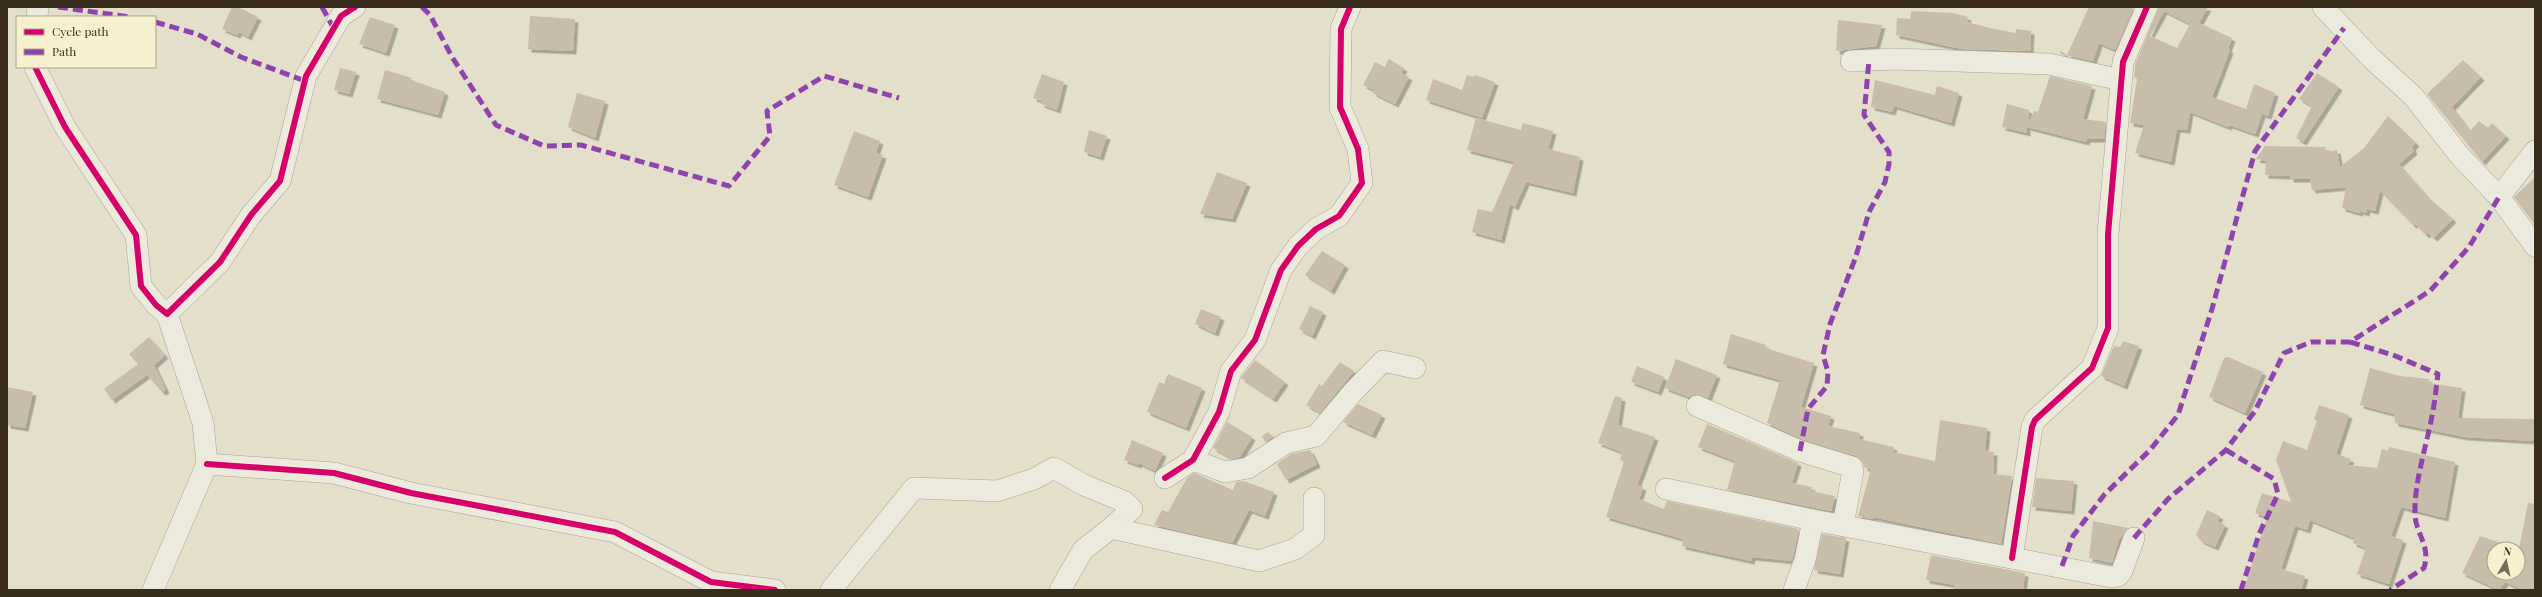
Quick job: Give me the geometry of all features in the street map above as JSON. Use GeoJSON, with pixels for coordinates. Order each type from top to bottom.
{"type":"FeatureCollection","features":[{"type":"Feature","properties":{"kind":"street"},"geometry":{"type":"LineString","coordinates":[[167,314],[220,262],[251,216],[280,181],[306,76],[341,16],[355,7]]}},
{"type":"Feature","properties":{"kind":"street"},"geometry":{"type":"LineString","coordinates":[[1165,478],[1193,460],[1219,412],[1231,371],[1255,340],[1280,270],[1298,246],[1316,229],[1340,216],[1362,183],[1358,149],[1340,107],[1341,29],[1350,7]]}},
{"type":"Feature","properties":{"kind":"street"},"geometry":{"type":"LineString","coordinates":[[2012,558],[2032,427],[2035,420],[2092,368],[2108,328],[2108,234],[2123,62],[2147,7]]}},
{"type":"Feature","properties":{"kind":"street"},"geometry":{"type":"LineString","coordinates":[[2323,7],[2371,58],[2414,96],[2460,156],[2499,197],[2535,246]]}},
{"type":"Feature","properties":{"kind":"street"},"geometry":{"type":"LineString","coordinates":[[1851,61],[1893,59],[2049,64],[2121,80]]}},
{"type":"Feature","properties":{"kind":"street"},"geometry":{"type":"LineString","coordinates":[[36,68],[66,127],[136,236],[141,286],[156,305],[167,314],[203,423],[207,464],[153,590]]}},
{"type":"Feature","properties":{"kind":"street"},"geometry":{"type":"LineString","coordinates":[[2499,197],[2535,151]]}},
{"type":"Feature","properties":{"kind":"street"},"geometry":{"type":"LineString","coordinates":[[1193,460],[1225,472],[1248,468],[1286,443],[1316,436],[1353,392],[1383,361],[1416,368]]}},
{"type":"Feature","properties":{"kind":"street"},"geometry":{"type":"LineString","coordinates":[[1697,406],[1800,451],[1852,467],[1853,471],[1843,525]]}},
{"type":"Feature","properties":{"kind":"street"},"geometry":{"type":"LineString","coordinates":[[207,464],[334,473],[411,494],[615,532],[711,582],[775,590]]}},
{"type":"Feature","properties":{"kind":"street"},"geometry":{"type":"LineString","coordinates":[[831,590],[914,488],[997,491],[1034,479],[1054,468],[1084,485],[1125,502],[1132,509],[1083,550],[1060,590]]}},
{"type":"Feature","properties":{"kind":"street"},"geometry":{"type":"LineString","coordinates":[[1666,489],[1813,520],[2012,558],[2118,576],[2122,571],[2134,538]]}},
{"type":"Feature","properties":{"kind":"street"},"geometry":{"type":"LineString","coordinates":[[1111,528],[1259,561],[1295,549],[1314,535],[1314,498]]}},
{"type":"Feature","properties":{"kind":"street"},"geometry":{"type":"LineString","coordinates":[[1794,590],[1805,560],[1813,520]]}},
{"type":"Feature","properties":{"kind":"building"},"geometry":{"type":"Polygon","coordinates":[[[232,7],[238,7],[258,17],[248,37],[239,32],[237,35],[222,29],[232,7]]]}},
{"type":"Feature","properties":{"kind":"building"},"geometry":{"type":"Polygon","coordinates":[[[2089,7],[2134,7],[2115,50],[2099,43],[2093,61],[2060,54],[2061,51],[2067,55],[2089,7]]]}},
{"type":"Feature","properties":{"kind":"building"},"geometry":{"type":"Polygon","coordinates":[[[2159,7],[2208,7],[2199,23],[2232,38],[2228,49],[2230,50],[2212,97],[2246,109],[2254,84],[2275,93],[2268,116],[2262,114],[2255,134],[2229,125],[2228,127],[2190,112],[2187,130],[2177,129],[2171,162],[2135,153],[2144,125],[2130,123],[2137,79],[2134,77],[2135,65],[2159,7]],[[2164,11],[2150,36],[2177,48],[2190,24],[2164,11]]]}},
{"type":"Feature","properties":{"kind":"building"},"geometry":{"type":"Polygon","coordinates":[[[1911,11],[1953,13],[1968,17],[1967,22],[1990,28],[2016,33],[2016,29],[2031,31],[2030,51],[1962,49],[1896,35],[1897,18],[1910,19],[1911,11]]]}},
{"type":"Feature","properties":{"kind":"building"},"geometry":{"type":"Polygon","coordinates":[[[530,16],[575,19],[573,51],[528,49],[530,16]]]}},
{"type":"Feature","properties":{"kind":"building"},"geometry":{"type":"Polygon","coordinates":[[[370,17],[395,25],[386,53],[359,44],[370,17]]]}},
{"type":"Feature","properties":{"kind":"building"},"geometry":{"type":"Polygon","coordinates":[[[1838,20],[1882,25],[1876,46],[1836,51],[1838,20]]]}},
{"type":"Feature","properties":{"kind":"building"},"geometry":{"type":"Polygon","coordinates":[[[1389,59],[1404,68],[1401,73],[1409,77],[1395,104],[1373,93],[1374,90],[1363,85],[1375,62],[1385,67],[1389,59]]]}},
{"type":"Feature","properties":{"kind":"building"},"geometry":{"type":"Polygon","coordinates":[[[2463,60],[2481,77],[2452,107],[2470,131],[2479,121],[2488,128],[2492,123],[2506,136],[2482,162],[2427,94],[2463,60]]]}},
{"type":"Feature","properties":{"kind":"building"},"geometry":{"type":"Polygon","coordinates":[[[340,68],[356,72],[349,94],[334,90],[340,68]]]}},
{"type":"Feature","properties":{"kind":"building"},"geometry":{"type":"Polygon","coordinates":[[[385,70],[412,78],[411,80],[445,92],[438,115],[377,99],[385,70]]]}},
{"type":"Feature","properties":{"kind":"building"},"geometry":{"type":"Polygon","coordinates":[[[2317,73],[2339,87],[2303,142],[2296,138],[2312,106],[2299,99],[2317,73]]]}},
{"type":"Feature","properties":{"kind":"building"},"geometry":{"type":"Polygon","coordinates":[[[1042,74],[1064,82],[1057,110],[1041,104],[1042,101],[1033,98],[1042,74]]]}},
{"type":"Feature","properties":{"kind":"building"},"geometry":{"type":"Polygon","coordinates":[[[1467,75],[1474,77],[1475,75],[1495,82],[1482,118],[1426,100],[1433,79],[1462,90],[1467,75]]]}},
{"type":"Feature","properties":{"kind":"building"},"geometry":{"type":"Polygon","coordinates":[[[2050,76],[2092,86],[2083,119],[2106,122],[2104,139],[2087,139],[2086,142],[2027,127],[2027,133],[2002,127],[2007,104],[2029,110],[2028,124],[2034,111],[2038,112],[2050,76]]]}},
{"type":"Feature","properties":{"kind":"building"},"geometry":{"type":"Polygon","coordinates":[[[1875,80],[1935,95],[1937,86],[1959,93],[1951,123],[1894,106],[1892,112],[1871,107],[1875,80]]]}},
{"type":"Feature","properties":{"kind":"building"},"geometry":{"type":"Polygon","coordinates":[[[577,93],[605,101],[595,138],[568,127],[577,93]]]}},
{"type":"Feature","properties":{"kind":"building"},"geometry":{"type":"Polygon","coordinates":[[[2388,116],[2416,143],[2412,147],[2414,151],[2399,164],[2430,199],[2453,219],[2434,238],[2428,233],[2426,235],[2415,224],[2413,225],[2380,191],[2375,211],[2367,209],[2366,213],[2360,211],[2359,213],[2342,208],[2346,187],[2312,190],[2310,179],[2290,179],[2290,176],[2265,175],[2266,161],[2256,159],[2265,146],[2326,147],[2324,152],[2337,150],[2340,167],[2364,148],[2388,116]]]}},
{"type":"Feature","properties":{"kind":"building"},"geometry":{"type":"Polygon","coordinates":[[[1476,118],[1521,130],[1523,123],[1553,131],[1548,149],[1580,157],[1573,193],[1526,182],[1515,207],[1510,204],[1501,240],[1472,232],[1478,209],[1492,212],[1514,162],[1467,150],[1476,118]]]}},
{"type":"Feature","properties":{"kind":"building"},"geometry":{"type":"Polygon","coordinates":[[[1089,130],[1107,136],[1100,157],[1084,152],[1089,130]]]}},
{"type":"Feature","properties":{"kind":"building"},"geometry":{"type":"Polygon","coordinates":[[[854,131],[880,141],[876,153],[883,155],[868,197],[834,185],[854,131]]]}},
{"type":"Feature","properties":{"kind":"building"},"geometry":{"type":"Polygon","coordinates":[[[1217,172],[1247,183],[1232,219],[1200,214],[1217,172]]]}},
{"type":"Feature","properties":{"kind":"building"},"geometry":{"type":"Polygon","coordinates":[[[2535,177],[2535,225],[2514,197],[2535,177]]]}},
{"type":"Feature","properties":{"kind":"building"},"geometry":{"type":"Polygon","coordinates":[[[1322,251],[1345,265],[1331,291],[1305,275],[1322,251]]]}},
{"type":"Feature","properties":{"kind":"building"},"geometry":{"type":"Polygon","coordinates":[[[1310,306],[1323,312],[1312,336],[1299,329],[1310,306]]]}},
{"type":"Feature","properties":{"kind":"building"},"geometry":{"type":"Polygon","coordinates":[[[1201,309],[1221,317],[1215,333],[1195,324],[1201,309]]]}},
{"type":"Feature","properties":{"kind":"building"},"geometry":{"type":"Polygon","coordinates":[[[1731,334],[1766,345],[1765,348],[1814,363],[1801,407],[1831,416],[1828,426],[1860,433],[1859,439],[1894,447],[1893,452],[1935,461],[1940,420],[1987,428],[1985,451],[1994,452],[1993,474],[2012,476],[2001,544],[1873,517],[1872,519],[1858,516],[1871,469],[1865,468],[1861,459],[1856,456],[1804,440],[1767,423],[1780,380],[1723,364],[1731,334]]]}},
{"type":"Feature","properties":{"kind":"building"},"geometry":{"type":"Polygon","coordinates":[[[149,337],[165,355],[154,365],[166,390],[162,392],[147,375],[112,400],[104,389],[138,364],[129,354],[149,337]]]}},
{"type":"Feature","properties":{"kind":"building"},"geometry":{"type":"Polygon","coordinates":[[[2123,341],[2139,346],[2124,386],[2101,376],[2114,346],[2120,347],[2123,341]]]}},
{"type":"Feature","properties":{"kind":"building"},"geometry":{"type":"Polygon","coordinates":[[[2228,357],[2263,372],[2245,413],[2209,397],[2224,358],[2228,357]]]}},
{"type":"Feature","properties":{"kind":"building"},"geometry":{"type":"Polygon","coordinates":[[[1676,359],[1717,375],[1708,398],[1696,394],[1689,397],[1665,388],[1676,359]]]}},
{"type":"Feature","properties":{"kind":"building"},"geometry":{"type":"Polygon","coordinates":[[[1255,360],[1285,382],[1273,399],[1241,378],[1255,360]]]}},
{"type":"Feature","properties":{"kind":"building"},"geometry":{"type":"Polygon","coordinates":[[[1340,362],[1354,371],[1320,413],[1306,405],[1319,384],[1322,386],[1340,362]]]}},
{"type":"Feature","properties":{"kind":"building"},"geometry":{"type":"Polygon","coordinates":[[[1637,366],[1664,377],[1658,392],[1631,382],[1637,366]]]}},
{"type":"Feature","properties":{"kind":"building"},"geometry":{"type":"Polygon","coordinates":[[[2370,368],[2400,376],[2429,379],[2429,383],[2462,388],[2458,418],[2535,419],[2535,441],[2465,437],[2395,423],[2394,414],[2360,405],[2370,368]]]}},
{"type":"Feature","properties":{"kind":"building"},"geometry":{"type":"Polygon","coordinates":[[[1168,374],[1202,388],[1186,428],[1147,412],[1159,382],[1164,384],[1168,374]]]}},
{"type":"Feature","properties":{"kind":"building"},"geometry":{"type":"Polygon","coordinates":[[[7,387],[33,392],[25,428],[7,425],[7,387]]]}},
{"type":"Feature","properties":{"kind":"building"},"geometry":{"type":"Polygon","coordinates":[[[1615,396],[1622,398],[1618,425],[1655,437],[1637,485],[1643,487],[1639,499],[1664,509],[1667,501],[1799,529],[1792,561],[1752,557],[1751,561],[1682,546],[1683,539],[1606,517],[1624,462],[1620,460],[1622,452],[1598,443],[1615,396]]]}},
{"type":"Feature","properties":{"kind":"building"},"geometry":{"type":"Polygon","coordinates":[[[1358,404],[1382,415],[1372,435],[1343,422],[1358,404]]]}},
{"type":"Feature","properties":{"kind":"building"},"geometry":{"type":"Polygon","coordinates":[[[2319,405],[2349,415],[2336,454],[2351,459],[2348,465],[2377,468],[2382,449],[2388,451],[2389,447],[2455,462],[2445,518],[2401,507],[2391,536],[2403,540],[2389,584],[2357,574],[2366,548],[2353,543],[2354,538],[2310,520],[2307,530],[2295,526],[2281,569],[2305,576],[2301,590],[2244,590],[2267,517],[2255,513],[2262,493],[2291,502],[2276,460],[2283,441],[2307,450],[2317,420],[2314,420],[2319,405]]]}},
{"type":"Feature","properties":{"kind":"building"},"geometry":{"type":"Polygon","coordinates":[[[1227,422],[1252,437],[1240,457],[1232,459],[1213,448],[1227,422]]]}},
{"type":"Feature","properties":{"kind":"building"},"geometry":{"type":"Polygon","coordinates":[[[1707,424],[1798,463],[1792,483],[1812,487],[1811,491],[1835,496],[1831,511],[1727,490],[1735,461],[1698,447],[1707,424]]]}},
{"type":"Feature","properties":{"kind":"building"},"geometry":{"type":"Polygon","coordinates":[[[1268,432],[1273,437],[1265,442],[1262,436],[1268,432]]]}},
{"type":"Feature","properties":{"kind":"building"},"geometry":{"type":"Polygon","coordinates":[[[1132,440],[1163,453],[1155,471],[1139,463],[1138,465],[1124,460],[1132,440]]]}},
{"type":"Feature","properties":{"kind":"building"},"geometry":{"type":"Polygon","coordinates":[[[1310,450],[1317,464],[1286,480],[1277,464],[1291,454],[1310,450]]]}},
{"type":"Feature","properties":{"kind":"building"},"geometry":{"type":"Polygon","coordinates":[[[1194,473],[1233,490],[1236,482],[1244,481],[1274,492],[1265,516],[1249,510],[1232,543],[1154,525],[1162,510],[1168,512],[1187,478],[1194,473]]]}},
{"type":"Feature","properties":{"kind":"building"},"geometry":{"type":"Polygon","coordinates":[[[2036,478],[2074,481],[2071,511],[2032,507],[2036,478]]]}},
{"type":"Feature","properties":{"kind":"building"},"geometry":{"type":"Polygon","coordinates":[[[2528,503],[2535,504],[2535,590],[2523,590],[2505,582],[2499,590],[2462,573],[2480,536],[2495,541],[2486,541],[2486,581],[2526,581],[2526,541],[2521,541],[2528,503]]]}},
{"type":"Feature","properties":{"kind":"building"},"geometry":{"type":"Polygon","coordinates":[[[2207,510],[2220,516],[2217,521],[2225,525],[2215,547],[2201,541],[2196,535],[2207,510]]]}},
{"type":"Feature","properties":{"kind":"building"},"geometry":{"type":"Polygon","coordinates":[[[2093,521],[2128,528],[2119,539],[2112,563],[2089,558],[2093,521]]]}},
{"type":"Feature","properties":{"kind":"building"},"geometry":{"type":"Polygon","coordinates":[[[1822,534],[1846,538],[1840,574],[1814,570],[1822,534]]]}},
{"type":"Feature","properties":{"kind":"building"},"geometry":{"type":"Polygon","coordinates":[[[1931,555],[2025,573],[2023,590],[1954,590],[1955,585],[1926,580],[1931,555]]]}},
{"type":"Feature","properties":{"kind":"marked path"},"geometry":{"type":"LineString","coordinates":[[58,7],[123,16]]}},
{"type":"Feature","properties":{"kind":"marked path"},"geometry":{"type":"LineString","coordinates":[[322,7],[334,29]]}},
{"type":"Feature","properties":{"kind":"marked path"},"geometry":{"type":"LineString","coordinates":[[422,7],[430,15],[452,57],[496,125],[544,146],[581,145],[729,186],[770,136],[767,111],[824,76],[899,98]]}},
{"type":"Feature","properties":{"kind":"marked path"},"geometry":{"type":"LineString","coordinates":[[156,22],[197,34],[241,57],[305,81]]}},
{"type":"Feature","properties":{"kind":"marked path"},"geometry":{"type":"LineString","coordinates":[[2062,566],[2073,536],[2104,495],[2150,450],[2178,415],[2212,309],[2255,151],[2344,28]]}},
{"type":"Feature","properties":{"kind":"marked path"},"geometry":{"type":"LineString","coordinates":[[1800,451],[1808,409],[1827,386],[1828,372],[1823,355],[1830,324],[1855,259],[1869,212],[1885,182],[1889,164],[1889,152],[1864,115],[1869,60]]}},
{"type":"Feature","properties":{"kind":"marked path"},"geometry":{"type":"LineString","coordinates":[[2134,538],[2168,499],[2226,450],[2255,411],[2284,353],[2311,342],[2350,342],[2430,291],[2469,247],[2499,197]]}},
{"type":"Feature","properties":{"kind":"marked path"},"geometry":{"type":"LineString","coordinates":[[2350,342],[2393,355],[2438,374],[2433,411],[2418,478],[2415,503],[2416,522],[2426,553],[2426,560],[2424,568],[2390,590]]}},
{"type":"Feature","properties":{"kind":"marked path"},"geometry":{"type":"LineString","coordinates":[[2226,450],[2274,479],[2278,494],[2259,534],[2241,590]]}},
{"type":"Feature","properties":{"kind":"cycle path"},"geometry":{"type":"LineString","coordinates":[[36,68],[65,127],[136,235],[141,286],[156,305],[167,314],[220,262],[251,215],[280,181],[306,76],[341,16],[355,7]]}},
{"type":"Feature","properties":{"kind":"cycle path"},"geometry":{"type":"LineString","coordinates":[[1165,478],[1193,460],[1219,412],[1231,371],[1255,340],[1281,270],[1298,246],[1316,229],[1339,216],[1362,183],[1358,149],[1340,107],[1341,29],[1350,7]]}},
{"type":"Feature","properties":{"kind":"cycle path"},"geometry":{"type":"LineString","coordinates":[[2012,558],[2032,427],[2035,420],[2092,368],[2108,328],[2108,234],[2123,62],[2147,7]]}},
{"type":"Feature","properties":{"kind":"cycle path"},"geometry":{"type":"LineString","coordinates":[[207,464],[334,473],[411,493],[615,532],[711,582],[775,590]]}}]}
